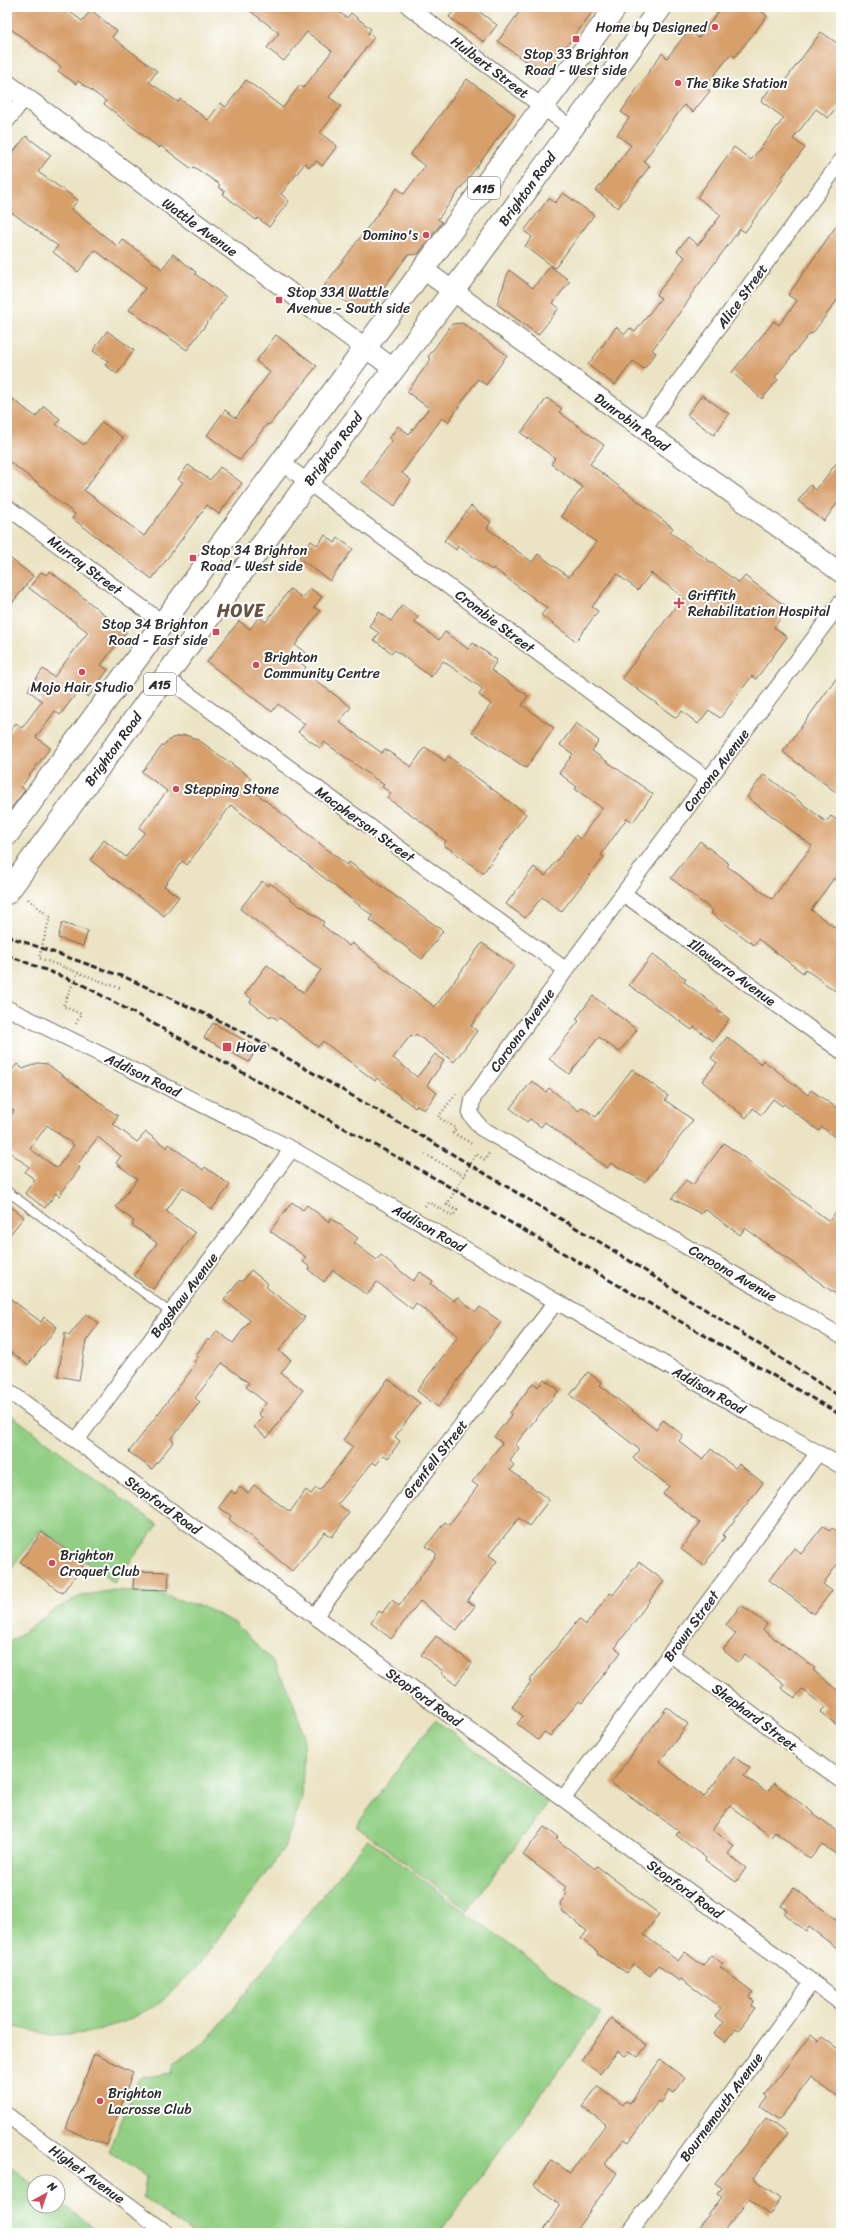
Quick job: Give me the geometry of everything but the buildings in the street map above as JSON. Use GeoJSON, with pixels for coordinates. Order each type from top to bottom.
{"type":"FeatureCollection","features":[{"type":"Feature","properties":{"kind":"main road","name":"A15"},"geometry":{"type":"LineString","coordinates":[[7,835],[544,107],[616,7]]}},
{"type":"Feature","properties":{"kind":"main road","name":"Brighton Road"},"geometry":{"type":"LineString","coordinates":[[8,889],[308,482],[453,291],[571,128],[662,7]]}},
{"type":"Feature","properties":{"kind":"street","name":"Hulbert Street"},"geometry":{"type":"LineString","coordinates":[[408,7],[571,128]]}},
{"type":"Feature","properties":{"kind":"street","name":"Wattle Avenue"},"geometry":{"type":"LineString","coordinates":[[7,84],[394,369]]}},
{"type":"Feature","properties":{"kind":"street"},"geometry":{"type":"LineString","coordinates":[[7,121],[25,98]]}},
{"type":"Feature","properties":{"kind":"street","name":"Alice Street"},"geometry":{"type":"LineString","coordinates":[[643,430],[841,161]]}},
{"type":"Feature","properties":{"kind":"street","name":"Dunrobin Road"},"geometry":{"type":"LineString","coordinates":[[424,270],[841,573]]}},
{"type":"Feature","properties":{"kind":"street","name":"Crombie Street"},"geometry":{"type":"LineString","coordinates":[[281,462],[709,780]]}},
{"type":"Feature","properties":{"kind":"street","name":"Murray Street"},"geometry":{"type":"LineString","coordinates":[[7,507],[163,624]]}},
{"type":"Feature","properties":{"kind":"street","name":"Caroona Avenue"},"geometry":{"type":"LineString","coordinates":[[841,602],[566,970],[473,1098],[470,1114],[481,1128],[841,1336]]}},
{"type":"Feature","properties":{"kind":"street","name":"Macpherson Street"},"geometry":{"type":"LineString","coordinates":[[165,677],[566,970]]}},
{"type":"Feature","properties":{"kind":"street","name":"Illawarra Avenue"},"geometry":{"type":"LineString","coordinates":[[624,894],[841,1051]]}},
{"type":"Feature","properties":{"kind":"street","name":"Addison Road"},"geometry":{"type":"LineString","coordinates":[[7,1008],[292,1149],[841,1466]]}},
{"type":"Feature","properties":{"kind":"street","name":"Bagshaw Avenue"},"geometry":{"type":"LineString","coordinates":[[76,1441],[292,1149]]}},
{"type":"Feature","properties":{"kind":"street","name":"Grenfell Street"},"geometry":{"type":"LineString","coordinates":[[314,1616],[556,1302]]}},
{"type":"Feature","properties":{"kind":"street","name":"Stopford Road"},"geometry":{"type":"LineString","coordinates":[[7,1390],[841,2003]]}},
{"type":"Feature","properties":{"kind":"street","name":"Brown Street"},"geometry":{"type":"LineString","coordinates":[[563,1799],[818,1453]]}},
{"type":"Feature","properties":{"kind":"street","name":"Shephard Street"},"geometry":{"type":"LineString","coordinates":[[670,1654],[841,1780]]}},
{"type":"Feature","properties":{"kind":"street","name":"Bournemouth Avenue"},"geometry":{"type":"LineString","coordinates":[[629,2233],[812,1982]]}},
{"type":"Feature","properties":{"kind":"street","name":"Highet Avenue"},"geometry":{"type":"LineString","coordinates":[[7,2115],[167,2233]]}},
{"type":"Feature","properties":{"kind":"lane"},"geometry":{"type":"LineString","coordinates":[[7,1191],[171,1313]]}},
{"type":"Feature","properties":{"kind":"path"},"geometry":{"type":"LineString","coordinates":[[8,889],[50,917],[39,958],[122,989]]}},
{"type":"Feature","properties":{"kind":"path"},"geometry":{"type":"LineString","coordinates":[[69,1038],[81,1014],[63,1006],[78,972]]}},
{"type":"Feature","properties":{"kind":"path"},"geometry":{"type":"LineString","coordinates":[[457,1092],[438,1117],[456,1128],[453,1133],[477,1147]]}},
{"type":"Feature","properties":{"kind":"path"},"geometry":{"type":"LineString","coordinates":[[416,1220],[428,1202],[453,1216],[457,1210],[448,1205],[476,1154],[485,1160],[489,1154],[483,1150]]}},
{"type":"Feature","properties":{"kind":"path"},"geometry":{"type":"LineString","coordinates":[[425,1154],[464,1176]]}},
{"type":"Feature","properties":{"kind":"green space"},"geometry":{"type":"Polygon","coordinates":[[[10,1414],[158,1525],[114,1583],[41,1529],[7,1575],[7,1418],[10,1414]]]}},
{"type":"Feature","properties":{"kind":"green space"},"geometry":{"type":"Polygon","coordinates":[[[115,1590],[156,1593],[203,1607],[235,1623],[272,1660],[291,1696],[304,1735],[302,1799],[283,1850],[196,1968],[160,2003],[124,2022],[87,2033],[51,2035],[7,2025],[7,1647],[10,1642],[51,1612],[80,1596],[115,1590]]]}},
{"type":"Feature","properties":{"kind":"green space"},"geometry":{"type":"Polygon","coordinates":[[[435,1720],[548,1803],[468,1910],[356,1826],[435,1720]]]}},
{"type":"Feature","properties":{"kind":"green space"},"geometry":{"type":"Polygon","coordinates":[[[368,1839],[601,2013],[439,2233],[192,2233],[143,2198],[146,2177],[109,2151],[139,2078],[172,2073],[174,2063],[207,2041],[368,1839]]]}},
{"type":"Feature","properties":{"kind":"green space"},"geometry":{"type":"Polygon","coordinates":[[[7,2164],[26,2178],[26,2214],[66,2214],[66,2207],[101,2233],[7,2233],[7,2164]]]}},
{"type":"Feature","properties":{"kind":"railway"},"geometry":{"type":"LineString","coordinates":[[7,936],[127,978],[239,1030],[432,1142],[608,1247],[841,1397]]}},
{"type":"Feature","properties":{"kind":"railway"},"geometry":{"type":"LineString","coordinates":[[7,955],[79,983],[417,1168],[841,1415]]}},
{"type":"Feature","properties":{"kind":"place","name":"Home by Designed"},"geometry":{"type":"Point","coordinates":[715,27]}},
{"type":"Feature","properties":{"kind":"place","name":"Stop 33 Brighton Road - West side"},"geometry":{"type":"Point","coordinates":[576,39]}},
{"type":"Feature","properties":{"kind":"place","name":"The Bike Station"},"geometry":{"type":"Point","coordinates":[678,83]}},
{"type":"Feature","properties":{"kind":"place","name":"Domino's"},"geometry":{"type":"Point","coordinates":[426,235]}},
{"type":"Feature","properties":{"kind":"place","name":"Stop 33A Wattle Avenue - South side"},"geometry":{"type":"Point","coordinates":[279,300]}},
{"type":"Feature","properties":{"kind":"place","name":"Stop 34 Brighton Road - West side"},"geometry":{"type":"Point","coordinates":[193,558]}},
{"type":"Feature","properties":{"kind":"place","name":"Griffith Rehabilitation Hospital"},"geometry":{"type":"Point","coordinates":[679,603]}},
{"type":"Feature","properties":{"kind":"place","name":"Stop 34 Brighton Road - East side"},"geometry":{"type":"Point","coordinates":[216,632]}},
{"type":"Feature","properties":{"kind":"place","name":"Brighton Community Centre"},"geometry":{"type":"Point","coordinates":[256,665]}},
{"type":"Feature","properties":{"kind":"place","name":"Mojo Hair Studio"},"geometry":{"type":"Point","coordinates":[82,672]}},
{"type":"Feature","properties":{"kind":"place","name":"Stepping Stone"},"geometry":{"type":"Point","coordinates":[176,789]}},
{"type":"Feature","properties":{"kind":"place","name":"Hove"},"geometry":{"type":"Point","coordinates":[227,1047]}},
{"type":"Feature","properties":{"kind":"place","name":"Brighton Croquet Club"},"geometry":{"type":"Point","coordinates":[52,1563]}},
{"type":"Feature","properties":{"kind":"place","name":"Brighton Lacrosse Club"},"geometry":{"type":"Point","coordinates":[100,2101]}},
{"type":"Feature","properties":{"kind":"district","name":"HOVE"},"geometry":{"type":"Point","coordinates":[241,611]}}]}
